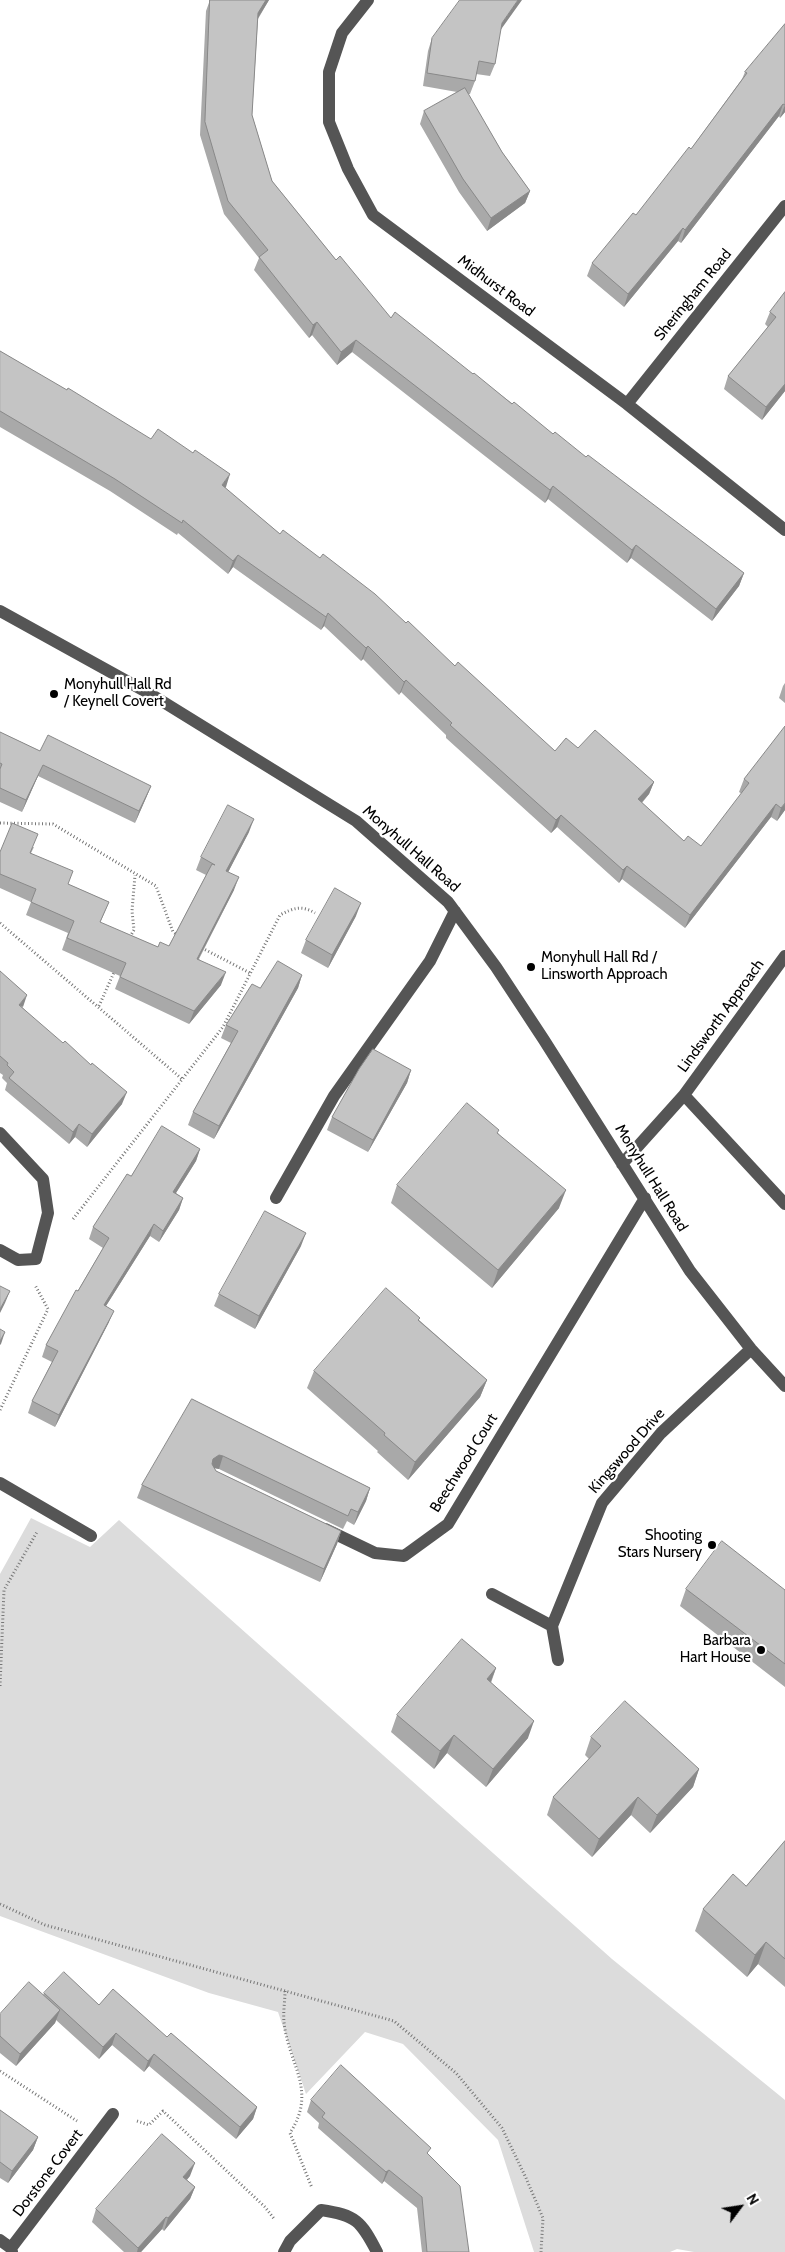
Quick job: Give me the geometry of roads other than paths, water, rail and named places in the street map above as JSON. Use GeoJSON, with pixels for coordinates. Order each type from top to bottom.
{"type":"FeatureCollection","features":[{"type":"Feature","properties":{"kind":"street","name":"Midhurst Road"},"geometry":{"type":"LineString","coordinates":[[368,0],[342,34],[329,72],[329,122],[348,169],[373,215],[627,404],[785,530]]}},
{"type":"Feature","properties":{"kind":"street","name":"Sheringham Road"},"geometry":{"type":"LineString","coordinates":[[627,404],[785,206]]}},
{"type":"Feature","properties":{"kind":"street","name":"Monyhull Hall Road"},"geometry":{"type":"LineString","coordinates":[[0,611],[152,695],[356,821],[448,902],[506,983],[690,1271],[751,1349],[785,1386]]}},
{"type":"Feature","properties":{"kind":"street"},"geometry":{"type":"LineString","coordinates":[[276,1198],[334,1096],[421,975],[456,911]]}},
{"type":"Feature","properties":{"kind":"street","name":"Lindsworth Approach"},"geometry":{"type":"LineString","coordinates":[[622,1164],[684,1095],[785,956]]}},
{"type":"Feature","properties":{"kind":"street","name":"Lindsworth Approach"},"geometry":{"type":"LineString","coordinates":[[684,1095],[785,1204]]}},
{"type":"Feature","properties":{"kind":"street"},"geometry":{"type":"LineString","coordinates":[[0,1133],[43,1179],[48,1213],[36,1260],[18,1260],[0,1250]]}},
{"type":"Feature","properties":{"kind":"street","name":"Beechwood Court"},"geometry":{"type":"LineString","coordinates":[[313,1523],[375,1553],[404,1556],[448,1524],[645,1198]]}},
{"type":"Feature","properties":{"kind":"street","name":"Kingswood Drive"},"geometry":{"type":"LineString","coordinates":[[552,1626],[602,1502],[661,1433],[751,1349]]}},
{"type":"Feature","properties":{"kind":"street"},"geometry":{"type":"LineString","coordinates":[[0,1483],[91,1536]]}},
{"type":"Feature","properties":{"kind":"street"},"geometry":{"type":"LineString","coordinates":[[492,1594],[552,1626],[558,1660]]}},
{"type":"Feature","properties":{"kind":"street","name":"Dorstone Covert"},"geometry":{"type":"LineString","coordinates":[[11,2250],[113,2114]]}},
{"type":"Feature","properties":{"kind":"street"},"geometry":{"type":"LineString","coordinates":[[287,2246],[321,2210],[346,2214],[366,2229],[376,2252]]}},
{"type":"Feature","properties":{"kind":"street"},"geometry":{"type":"LineString","coordinates":[[0,2240],[11,2250]]}},
{"type":"Feature","properties":{"kind":"place","name":"Monyhull Hall Rd / Keynell Covert"},"geometry":{"type":"Point","coordinates":[54,694]}},
{"type":"Feature","properties":{"kind":"place","name":"Monyhull Hall Rd / Linsworth Approach"},"geometry":{"type":"Point","coordinates":[531,967]}},
{"type":"Feature","properties":{"kind":"place","name":"Shooting Stars Nursery"},"geometry":{"type":"Point","coordinates":[712,1545]}},
{"type":"Feature","properties":{"kind":"place","name":"Barbara Hart House"},"geometry":{"type":"Point","coordinates":[761,1650]}}]}
